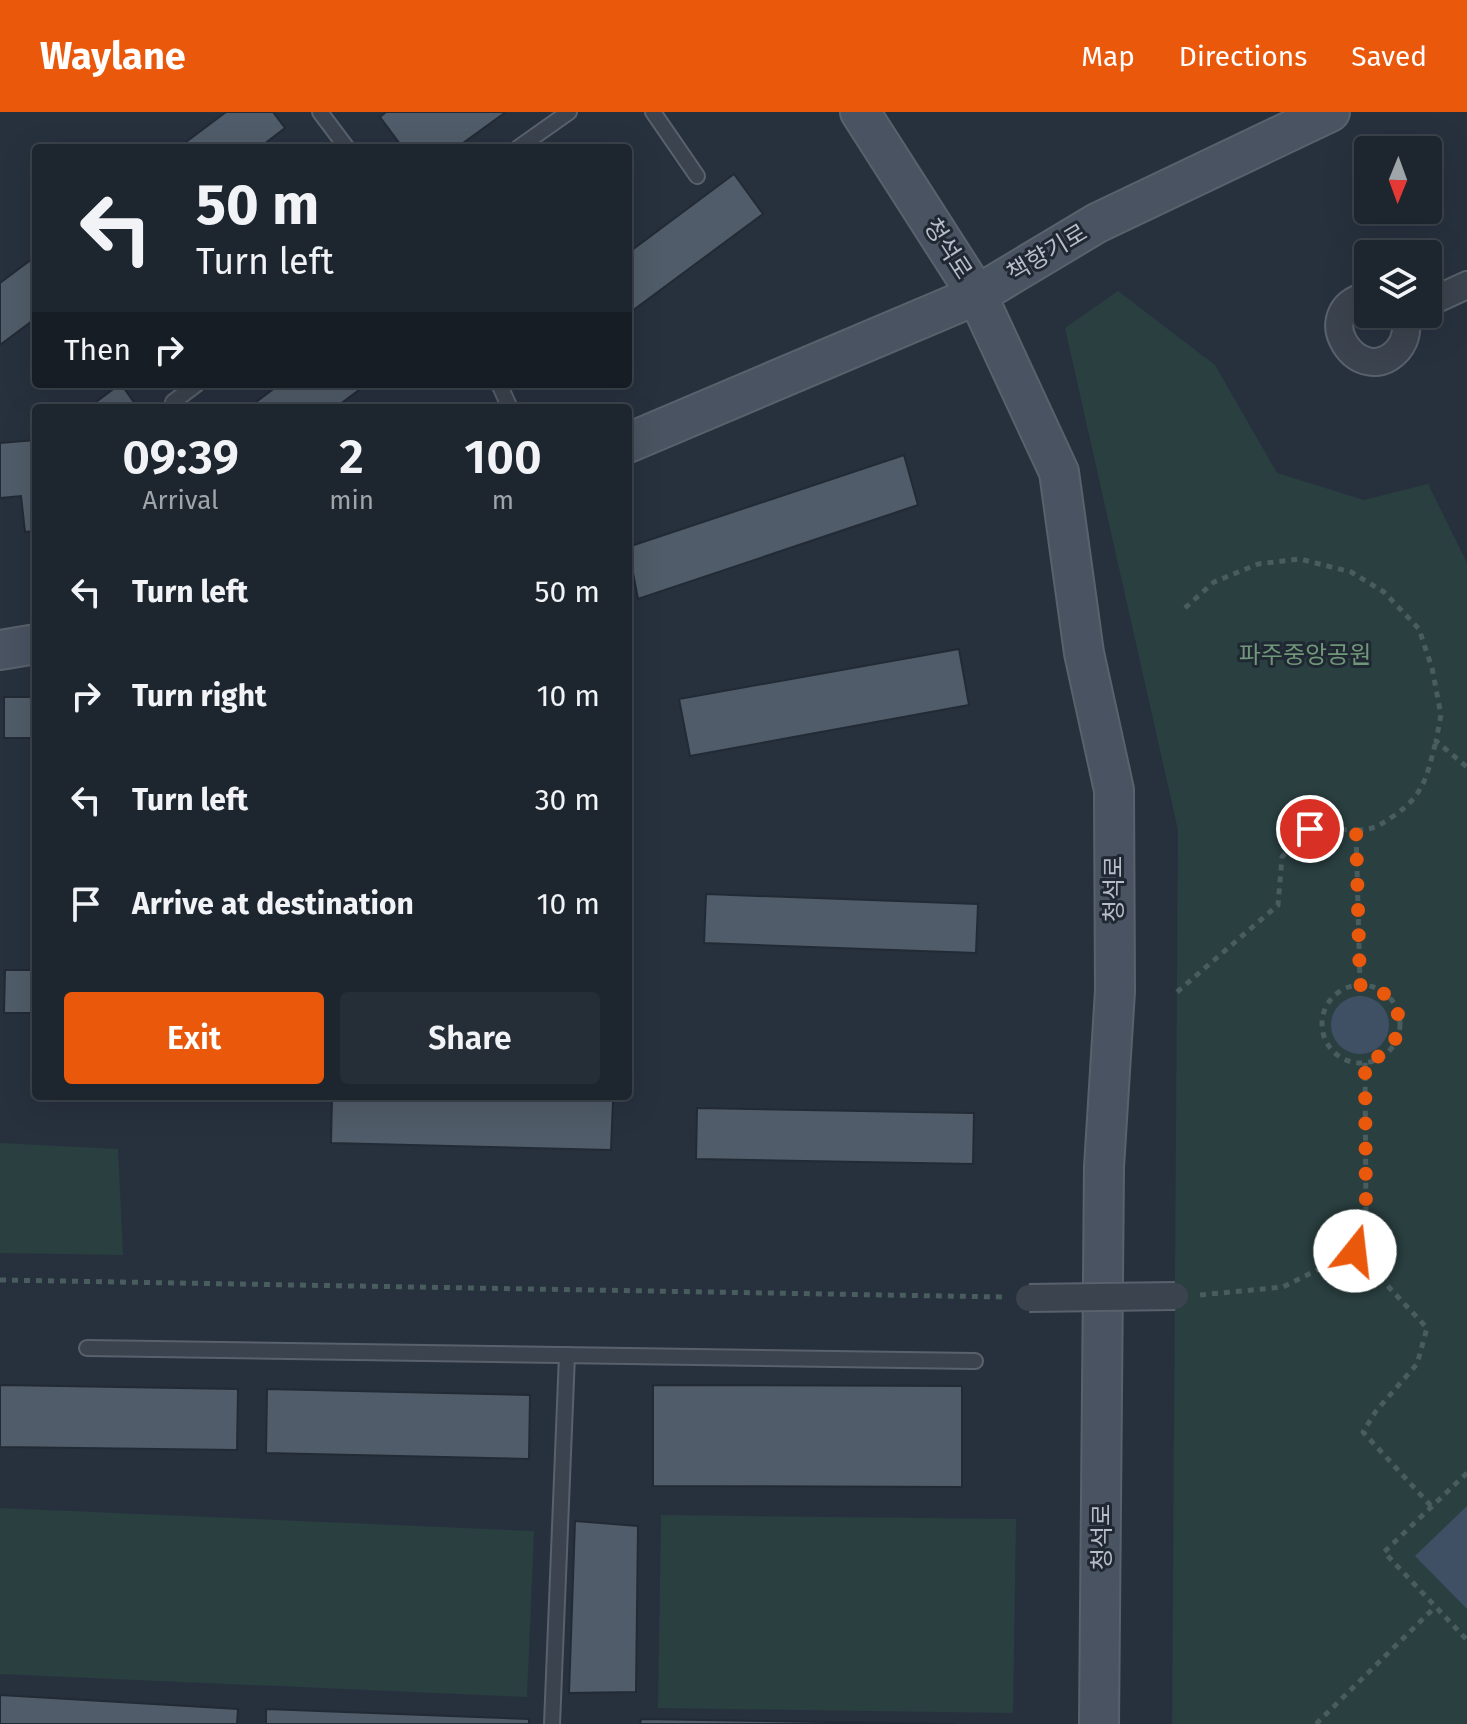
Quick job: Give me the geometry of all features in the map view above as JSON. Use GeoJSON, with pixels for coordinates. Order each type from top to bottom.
{"type":"FeatureCollection","features":[{"type":"Feature","properties":{"kind":"main road","name":"청석로"},"geometry":{"type":"LineString","coordinates":[[860,112],[977,295],[1059,472],[1084,653],[1114,790],[1115,991],[1104,1167],[1099,1724]]}},
{"type":"Feature","properties":{"kind":"main road","name":"책향기로"},"geometry":{"type":"LineString","coordinates":[[632,441],[977,295],[1097,223],[1330,112]]}},
{"type":"Feature","properties":{"kind":"main road"},"geometry":{"type":"LineString","coordinates":[[0,650],[32,645]]}},
{"type":"Feature","properties":{"kind":"street"},"geometry":{"type":"LineString","coordinates":[[1442,297],[1467,285]]}},
{"type":"Feature","properties":{"kind":"street"},"geometry":{"type":"LineString","coordinates":[[1354,300],[1341,317],[1342,340],[1355,356],[1375,361],[1395,353],[1406,336],[1405,328]]}},
{"type":"Feature","properties":{"kind":"street"},"geometry":{"type":"LineString","coordinates":[[1029,1298],[1175,1296]]}},
{"type":"Feature","properties":{"kind":"lane"},"geometry":{"type":"LineString","coordinates":[[320,112],[344,144]]}},
{"type":"Feature","properties":{"kind":"lane"},"geometry":{"type":"LineString","coordinates":[[524,144],[569,112]]}},
{"type":"Feature","properties":{"kind":"lane"},"geometry":{"type":"LineString","coordinates":[[653,112],[697,176]]}},
{"type":"Feature","properties":{"kind":"lane"},"geometry":{"type":"LineString","coordinates":[[173,402],[192,388]]}},
{"type":"Feature","properties":{"kind":"lane"},"geometry":{"type":"LineString","coordinates":[[87,1348],[975,1361]]}},
{"type":"Feature","properties":{"kind":"lane"},"geometry":{"type":"LineString","coordinates":[[552,1724],[567,1355]]}},
{"type":"Feature","properties":{"kind":"path"},"geometry":{"type":"LineString","coordinates":[[1177,992],[1278,905],[1282,857],[1310,829],[1372,830],[1409,806],[1425,783],[1441,715],[1432,668],[1419,629],[1384,592],[1351,572],[1300,559],[1258,564],[1214,582],[1185,608]]}},
{"type":"Feature","properties":{"kind":"path"},"geometry":{"type":"LineString","coordinates":[[1436,741],[1467,767]]}},
{"type":"Feature","properties":{"kind":"path"},"geometry":{"type":"LineString","coordinates":[[1356,830],[1360,985]]}},
{"type":"Feature","properties":{"kind":"path"},"geometry":{"type":"LineString","coordinates":[[1360,985],[1382,991],[1391,999],[1399,1021],[1394,1044],[1376,1059],[1365,1062],[1343,1058],[1326,1043],[1323,1032],[1324,1010],[1330,1000],[1348,987],[1360,985]]}},
{"type":"Feature","properties":{"kind":"path"},"geometry":{"type":"LineString","coordinates":[[1175,1296],[1231,1294],[1283,1287],[1355,1251],[1366,1218],[1365,1062]]}},
{"type":"Feature","properties":{"kind":"path"},"geometry":{"type":"LineString","coordinates":[[1355,1251],[1427,1328],[1417,1364],[1376,1411],[1363,1432],[1432,1507]]}},
{"type":"Feature","properties":{"kind":"path"},"geometry":{"type":"LineString","coordinates":[[0,1280],[1029,1298]]}},
{"type":"Feature","properties":{"kind":"path"},"geometry":{"type":"LineString","coordinates":[[1467,1473],[1384,1552],[1467,1640]]}},
{"type":"Feature","properties":{"kind":"path"},"geometry":{"type":"LineString","coordinates":[[1316,1724],[1435,1607]]}},
{"type":"Feature","properties":{"kind":"green space","name":"파주중앙공원"},"geometry":{"type":"Polygon","coordinates":[[[1118,291],[1215,365],[1277,473],[1364,500],[1428,484],[1467,563],[1467,1724],[1172,1724],[1178,830],[1065,328],[1118,291]]]}},
{"type":"Feature","properties":{"kind":"green space"},"geometry":{"type":"Polygon","coordinates":[[[0,1143],[118,1149],[123,1255],[0,1253],[0,1143]]]}},
{"type":"Feature","properties":{"kind":"green space"},"geometry":{"type":"Polygon","coordinates":[[[0,1508],[534,1531],[527,1697],[0,1674],[0,1508]]]}},
{"type":"Feature","properties":{"kind":"green space"},"geometry":{"type":"Polygon","coordinates":[[[661,1515],[1016,1519],[1013,1713],[658,1708],[661,1515]]]}},
{"type":"Feature","properties":{"kind":"water"},"geometry":{"type":"Polygon","coordinates":[[[1360,996],[1381,1004],[1389,1025],[1381,1046],[1360,1054],[1339,1046],[1331,1025],[1339,1004],[1360,996]]]}},
{"type":"Feature","properties":{"kind":"water"},"geometry":{"type":"Polygon","coordinates":[[[1467,1506],[1467,1609],[1415,1556],[1467,1506]]]}},
{"type":"Feature","properties":{"kind":"building"},"geometry":{"type":"Polygon","coordinates":[[[226,112],[273,112],[285,128],[264,144],[183,144],[226,112]]]}},
{"type":"Feature","properties":{"kind":"building"},"geometry":{"type":"Polygon","coordinates":[[[386,112],[506,112],[462,144],[400,144],[380,117],[386,112]]]}},
{"type":"Feature","properties":{"kind":"building"},"geometry":{"type":"Polygon","coordinates":[[[734,174],[763,214],[632,311],[632,250],[734,174]]]}},
{"type":"Feature","properties":{"kind":"building"},"geometry":{"type":"Polygon","coordinates":[[[32,259],[32,321],[0,345],[0,283],[32,259]]]}},
{"type":"Feature","properties":{"kind":"building"},"geometry":{"type":"Polygon","coordinates":[[[115,388],[124,388],[135,404],[93,404],[115,388]]]}},
{"type":"Feature","properties":{"kind":"building"},"geometry":{"type":"Polygon","coordinates":[[[275,388],[362,388],[340,404],[253,404],[275,388]]]}},
{"type":"Feature","properties":{"kind":"building"},"geometry":{"type":"Polygon","coordinates":[[[32,440],[32,531],[25,532],[21,496],[0,498],[0,443],[32,440]]]}},
{"type":"Feature","properties":{"kind":"building"},"geometry":{"type":"Polygon","coordinates":[[[904,455],[918,505],[638,599],[632,568],[632,546],[904,455]]]}},
{"type":"Feature","properties":{"kind":"building"},"geometry":{"type":"Polygon","coordinates":[[[959,649],[969,705],[690,756],[679,699],[959,649]]]}},
{"type":"Feature","properties":{"kind":"building"},"geometry":{"type":"Polygon","coordinates":[[[4,697],[32,697],[32,738],[4,738],[4,697]]]}},
{"type":"Feature","properties":{"kind":"building"},"geometry":{"type":"Polygon","coordinates":[[[706,894],[978,904],[976,953],[704,943],[706,894]]]}},
{"type":"Feature","properties":{"kind":"building"},"geometry":{"type":"Polygon","coordinates":[[[5,970],[32,970],[32,1013],[4,1013],[5,970]]]}},
{"type":"Feature","properties":{"kind":"building"},"geometry":{"type":"Polygon","coordinates":[[[332,1100],[613,1101],[611,1150],[331,1143],[332,1100]]]}},
{"type":"Feature","properties":{"kind":"building"},"geometry":{"type":"Polygon","coordinates":[[[697,1108],[974,1113],[973,1164],[696,1159],[697,1108]]]}},
{"type":"Feature","properties":{"kind":"building"},"geometry":{"type":"Polygon","coordinates":[[[0,1385],[238,1389],[237,1450],[0,1447],[0,1385]]]}},
{"type":"Feature","properties":{"kind":"building"},"geometry":{"type":"Polygon","coordinates":[[[653,1385],[962,1386],[962,1487],[653,1486],[653,1385]]]}},
{"type":"Feature","properties":{"kind":"building"},"geometry":{"type":"Polygon","coordinates":[[[267,1389],[530,1395],[529,1459],[266,1453],[267,1389]]]}},
{"type":"Feature","properties":{"kind":"building"},"geometry":{"type":"Polygon","coordinates":[[[575,1521],[638,1526],[636,1692],[569,1693],[575,1521]]]}},
{"type":"Feature","properties":{"kind":"building"},"geometry":{"type":"Polygon","coordinates":[[[0,1695],[238,1709],[237,1724],[0,1724],[0,1695]]]}},
{"type":"Feature","properties":{"kind":"building"},"geometry":{"type":"Polygon","coordinates":[[[266,1709],[529,1719],[529,1724],[266,1724],[266,1709]]]}},
{"type":"Feature","properties":{"kind":"building"},"geometry":{"type":"Polygon","coordinates":[[[641,1719],[955,1724],[640,1724],[641,1719]]]}},
{"type":"Feature","properties":{"kind":"route"},"geometry":{"type":"LineString","coordinates":[[1310,829],[1356,830],[1360,985],[1371,986],[1391,999],[1399,1021],[1394,1044],[1386,1053],[1365,1062],[1366,1218],[1355,1251]]}}]}
